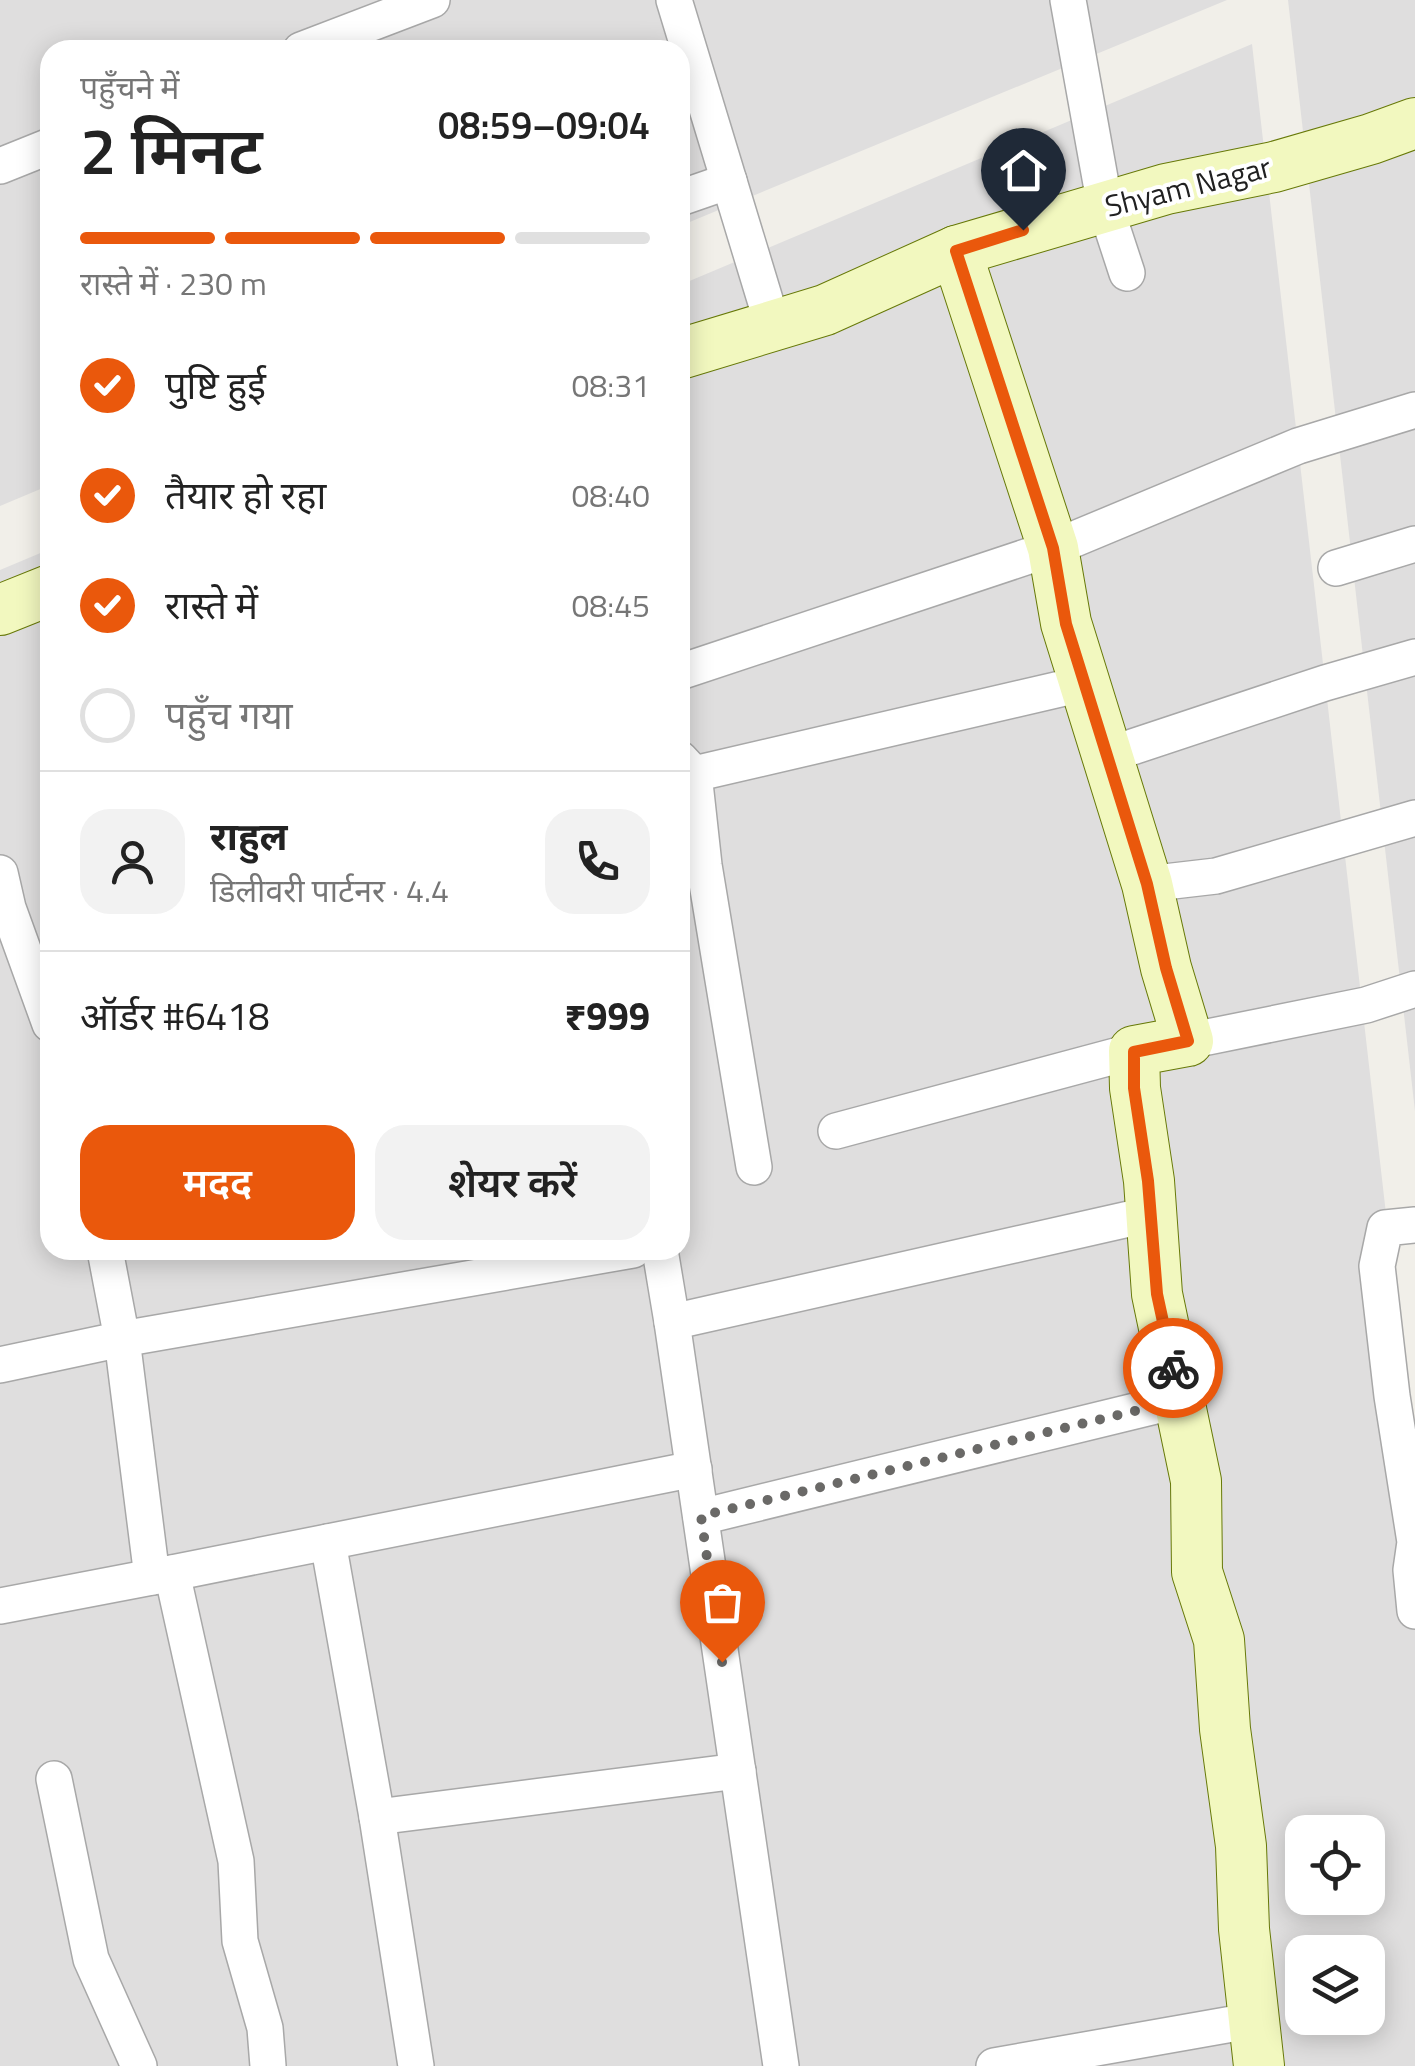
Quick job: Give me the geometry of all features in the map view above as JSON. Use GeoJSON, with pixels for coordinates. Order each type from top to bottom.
{"type":"FeatureCollection","features":[{"type":"Feature","properties":{"kind":"street"},"geometry":{"type":"LineString","coordinates":[[327,40],[432,0]]}},
{"type":"Feature","properties":{"kind":"street"},"geometry":{"type":"LineString","coordinates":[[674,0],[686,40]]}},
{"type":"Feature","properties":{"kind":"street"},"geometry":{"type":"LineString","coordinates":[[1068,0],[1106,206],[1127,272]]}},
{"type":"Feature","properties":{"kind":"street"},"geometry":{"type":"LineString","coordinates":[[690,52],[773,326]]}},
{"type":"Feature","properties":{"kind":"street","name":"Shyam Nagar"},"geometry":{"type":"LineString","coordinates":[[690,351],[825,310],[956,251],[1166,189],[1372,140],[1415,124]]}},
{"type":"Feature","properties":{"kind":"street"},"geometry":{"type":"LineString","coordinates":[[0,166],[40,150]]}},
{"type":"Feature","properties":{"kind":"street"},"geometry":{"type":"LineString","coordinates":[[690,195],[730,181]]}},
{"type":"Feature","properties":{"kind":"street"},"geometry":{"type":"LineString","coordinates":[[956,251],[1053,548],[1066,624],[1147,884],[1188,1041]]}},
{"type":"Feature","properties":{"kind":"street"},"geometry":{"type":"LineString","coordinates":[[690,669],[1053,548],[1298,446],[1415,410]]}},
{"type":"Feature","properties":{"kind":"street"},"geometry":{"type":"LineString","coordinates":[[1336,568],[1415,544]]}},
{"type":"Feature","properties":{"kind":"street"},"geometry":{"type":"LineString","coordinates":[[0,610],[40,594]]}},
{"type":"Feature","properties":{"kind":"street"},"geometry":{"type":"LineString","coordinates":[[1108,755],[1415,657]]}},
{"type":"Feature","properties":{"kind":"street"},"geometry":{"type":"LineString","coordinates":[[690,765],[1086,683]]}},
{"type":"Feature","properties":{"kind":"street"},"geometry":{"type":"LineString","coordinates":[[690,783],[754,1166]]}},
{"type":"Feature","properties":{"kind":"street"},"geometry":{"type":"LineString","coordinates":[[1147,884],[1216,876],[1415,818]]}},
{"type":"Feature","properties":{"kind":"street"},"geometry":{"type":"LineString","coordinates":[[0,873],[8,908],[40,996]]}},
{"type":"Feature","properties":{"kind":"street"},"geometry":{"type":"LineString","coordinates":[[836,1132],[1134,1052],[1366,1005],[1415,988]]}},
{"type":"Feature","properties":{"kind":"street"},"geometry":{"type":"LineString","coordinates":[[994,2066],[1257,2043],[1219,1640],[1198,1572],[1196,1481],[1157,1294],[1134,1088],[1134,1052]]}},
{"type":"Feature","properties":{"kind":"street"},"geometry":{"type":"LineString","coordinates":[[672,1322],[1151,1214]]}},
{"type":"Feature","properties":{"kind":"street"},"geometry":{"type":"LineString","coordinates":[[1415,1225],[1385,1228],[1377,1266],[1403,1395],[1415,1542],[1411,1570],[1415,1611]]}},
{"type":"Feature","properties":{"kind":"street"},"geometry":{"type":"LineString","coordinates":[[107,1260],[162,1575],[236,1861],[240,1941],[264,2028],[268,2066]]}},
{"type":"Feature","properties":{"kind":"street"},"geometry":{"type":"LineString","coordinates":[[0,1365],[122,1339],[575,1260]]}},
{"type":"Feature","properties":{"kind":"street"},"geometry":{"type":"LineString","coordinates":[[662,1260],[781,2066]]}},
{"type":"Feature","properties":{"kind":"street"},"geometry":{"type":"LineString","coordinates":[[701,1516],[1180,1400]]}},
{"type":"Feature","properties":{"kind":"street"},"geometry":{"type":"LineString","coordinates":[[0,1606],[694,1468]]}},
{"type":"Feature","properties":{"kind":"street"},"geometry":{"type":"LineString","coordinates":[[328,1542],[416,2066]]}},
{"type":"Feature","properties":{"kind":"street"},"geometry":{"type":"LineString","coordinates":[[377,1817],[738,1772]]}},
{"type":"Feature","properties":{"kind":"street"},"geometry":{"type":"LineString","coordinates":[[54,1779],[91,1959],[139,2066]]}},
{"type":"Feature","properties":{"kind":"shaded area"},"geometry":{"type":"Polygon","coordinates":[[[0,0],[1227,0],[690,222],[690,40],[40,40],[40,489],[0,506],[0,0]]]}},
{"type":"Feature","properties":{"kind":"shaded area"},"geometry":{"type":"Polygon","coordinates":[[[1288,0],[1415,0],[1415,1111],[1288,0]]]}},
{"type":"Feature","properties":{"kind":"shaded area"},"geometry":{"type":"Polygon","coordinates":[[[1252,44],[1415,1467],[1415,2066],[0,2066],[0,570],[40,553],[40,1260],[690,1260],[690,281],[1252,44]]]}},
{"type":"Feature","properties":{"kind":"way so far"},"geometry":{"type":"LineString","coordinates":[[722,1662],[701,1516],[1180,1400],[1173,1368]]}},
{"type":"Feature","properties":{"kind":"route"},"geometry":{"type":"LineString","coordinates":[[1023,230],[956,251],[1053,548],[1066,624],[1147,884],[1188,1041],[1134,1052],[1134,1088],[1148,1181],[1157,1294],[1173,1368]]}}]}
